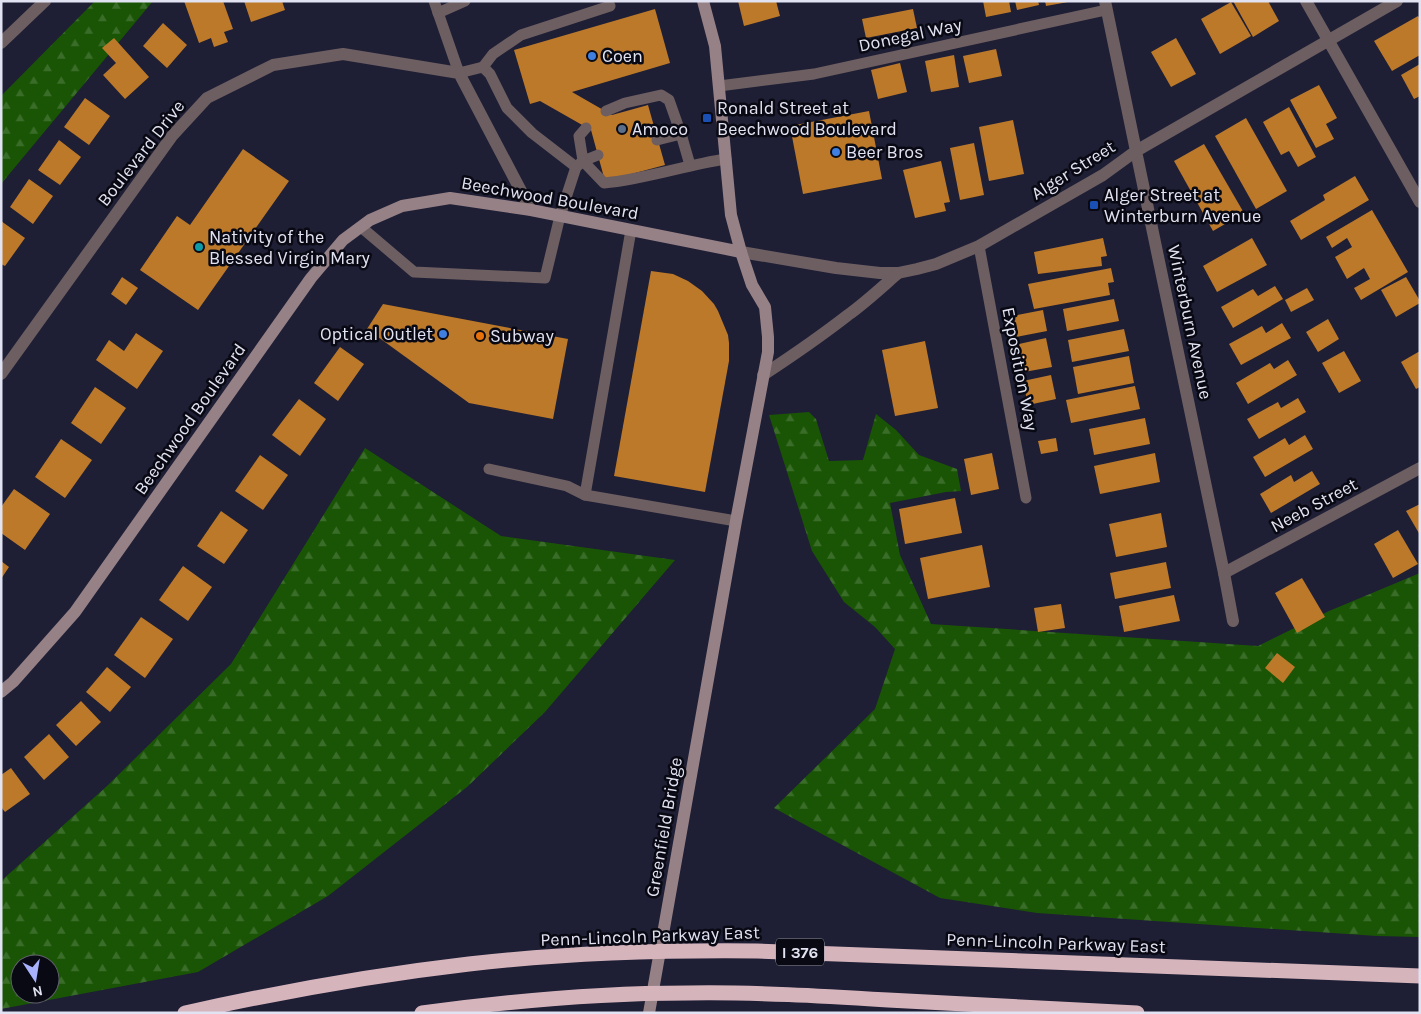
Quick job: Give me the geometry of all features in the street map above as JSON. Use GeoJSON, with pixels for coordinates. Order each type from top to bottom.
{"type":"FeatureCollection","features":[{"type":"Feature","properties":{"kind":"highway","name":"Penn-Lincoln Parkway East"},"geometry":{"type":"LineString","coordinates":[[185,1013],[318,986],[396,973],[542,957],[677,950],[757,951],[1420,976]]}},
{"type":"Feature","properties":{"kind":"highway"},"geometry":{"type":"LineString","coordinates":[[422,1013],[545,1000],[686,992],[756,993],[1137,1013]]}},
{"type":"Feature","properties":{"kind":"main road"},"geometry":{"type":"LineString","coordinates":[[703,1],[715,46],[731,215],[752,285],[765,307],[768,337],[768,352],[736,521]]}},
{"type":"Feature","properties":{"kind":"main road","name":"Beechwood Boulevard"},"geometry":{"type":"LineString","coordinates":[[1,692],[75,612],[311,278],[343,240],[370,220],[402,206],[450,198],[531,210],[741,252]]}},
{"type":"Feature","properties":{"kind":"main road","name":"Greenfield Bridge"},"geometry":{"type":"LineString","coordinates":[[649,1013],[736,521]]}},
{"type":"Feature","properties":{"kind":"street"},"geometry":{"type":"LineString","coordinates":[[1,43],[45,1]]}},
{"type":"Feature","properties":{"kind":"street"},"geometry":{"type":"LineString","coordinates":[[1306,1],[1420,202]]}},
{"type":"Feature","properties":{"kind":"street","name":"Alger Street"},"geometry":{"type":"LineString","coordinates":[[741,252],[836,268],[880,273],[898,273],[936,264],[979,246],[1103,174],[1136,151],[1397,1]]}},
{"type":"Feature","properties":{"kind":"street","name":"Winterburn Avenue"},"geometry":{"type":"LineString","coordinates":[[1106,6],[1233,620]]}},
{"type":"Feature","properties":{"kind":"street","name":"Boulevard Drive"},"geometry":{"type":"LineString","coordinates":[[1,374],[172,136],[207,98],[273,65],[343,54],[459,74]]}},
{"type":"Feature","properties":{"kind":"street"},"geometry":{"type":"LineString","coordinates":[[459,74],[531,210]]}},
{"type":"Feature","properties":{"kind":"street"},"geometry":{"type":"LineString","coordinates":[[763,375],[848,316],[898,273]]}},
{"type":"Feature","properties":{"kind":"street","name":"Neeb Street"},"geometry":{"type":"LineString","coordinates":[[1224,573],[1420,468]]}},
{"type":"Feature","properties":{"kind":"lane"},"geometry":{"type":"LineString","coordinates":[[434,1],[459,74],[482,67],[493,54],[521,35],[610,6]]}},
{"type":"Feature","properties":{"kind":"lane"},"geometry":{"type":"LineString","coordinates":[[438,13],[465,1]]}},
{"type":"Feature","properties":{"kind":"lane","name":"Donegal Way"},"geometry":{"type":"LineString","coordinates":[[719,86],[814,74],[1106,6]]}},
{"type":"Feature","properties":{"kind":"lane"},"geometry":{"type":"LineString","coordinates":[[482,67],[490,74],[507,108],[532,132],[604,183],[641,178],[690,165],[726,159]]}},
{"type":"Feature","properties":{"kind":"lane"},"geometry":{"type":"LineString","coordinates":[[606,111],[625,103],[661,96],[669,100],[690,165]]}},
{"type":"Feature","properties":{"kind":"lane"},"geometry":{"type":"LineString","coordinates":[[361,227],[414,272],[545,278],[560,216],[579,164],[579,136],[586,128]]}},
{"type":"Feature","properties":{"kind":"lane"},"geometry":{"type":"LineString","coordinates":[[658,140],[681,134]]}},
{"type":"Feature","properties":{"kind":"lane"},"geometry":{"type":"LineString","coordinates":[[579,164],[598,155]]}},
{"type":"Feature","properties":{"kind":"lane"},"geometry":{"type":"LineString","coordinates":[[585,495],[632,230]]}},
{"type":"Feature","properties":{"kind":"lane","name":"Exposition Way"},"geometry":{"type":"LineString","coordinates":[[979,246],[1026,498]]}},
{"type":"Feature","properties":{"kind":"lane"},"geometry":{"type":"LineString","coordinates":[[489,469],[567,486],[585,495],[736,521]]}},
{"type":"Feature","properties":{"kind":"green space"},"geometry":{"type":"Polygon","coordinates":[[[95,1],[153,1],[1,184],[1,96],[95,1]]]}},
{"type":"Feature","properties":{"kind":"green space"},"geometry":{"type":"Polygon","coordinates":[[[809,412],[816,419],[829,461],[863,460],[876,414],[896,430],[919,455],[957,469],[961,491],[946,492],[890,503],[900,555],[931,624],[1258,646],[1329,611],[1420,573],[1420,937],[1377,936],[1037,913],[940,898],[774,808],[875,709],[895,649],[875,627],[844,602],[812,551],[769,415],[809,412]]]}},
{"type":"Feature","properties":{"kind":"green space"},"geometry":{"type":"Polygon","coordinates":[[[365,448],[501,536],[675,560],[545,712],[467,787],[328,896],[198,972],[60,998],[60,954],[10,954],[10,1004],[28,1004],[1,1009],[1,881],[107,786],[231,664],[365,448]]]}},
{"type":"Feature","properties":{"kind":"building"},"geometry":{"type":"Polygon","coordinates":[[[184,1],[223,1],[233,29],[224,32],[228,42],[214,47],[211,38],[199,43],[184,1]]]}},
{"type":"Feature","properties":{"kind":"building"},"geometry":{"type":"Polygon","coordinates":[[[244,1],[282,1],[285,10],[251,22],[244,1]]]}},
{"type":"Feature","properties":{"kind":"building"},"geometry":{"type":"Polygon","coordinates":[[[738,1],[776,1],[780,16],[744,26],[738,1]]]}},
{"type":"Feature","properties":{"kind":"building"},"geometry":{"type":"Polygon","coordinates":[[[983,1],[1009,1],[1011,12],[986,17],[983,1]]]}},
{"type":"Feature","properties":{"kind":"building"},"geometry":{"type":"Polygon","coordinates":[[[1015,1],[1038,1],[1039,5],[1017,10],[1015,1]]]}},
{"type":"Feature","properties":{"kind":"building"},"geometry":{"type":"Polygon","coordinates":[[[1045,1],[1068,1],[1068,2],[1046,6],[1045,1]]]}},
{"type":"Feature","properties":{"kind":"building"},"geometry":{"type":"Polygon","coordinates":[[[1233,1],[1268,1],[1279,21],[1253,37],[1233,1]]]}},
{"type":"Feature","properties":{"kind":"building"},"geometry":{"type":"Polygon","coordinates":[[[1231,2],[1251,36],[1220,54],[1201,19],[1231,2]]]}},
{"type":"Feature","properties":{"kind":"building","name":"Coen"},"geometry":{"type":"Polygon","coordinates":[[[655,9],[670,63],[572,92],[612,115],[648,105],[665,165],[605,181],[591,130],[540,101],[530,104],[514,50],[655,9]]]}},
{"type":"Feature","properties":{"kind":"building"},"geometry":{"type":"Polygon","coordinates":[[[913,9],[917,28],[866,38],[862,19],[913,9]]]}},
{"type":"Feature","properties":{"kind":"building"},"geometry":{"type":"Polygon","coordinates":[[[1418,16],[1420,19],[1420,55],[1392,71],[1374,41],[1418,16]]]}},
{"type":"Feature","properties":{"kind":"building"},"geometry":{"type":"Polygon","coordinates":[[[163,23],[187,45],[167,68],[143,46],[163,23]]]}},
{"type":"Feature","properties":{"kind":"building"},"geometry":{"type":"Polygon","coordinates":[[[114,38],[149,77],[125,99],[103,75],[116,63],[102,48],[114,38]]]}},
{"type":"Feature","properties":{"kind":"building"},"geometry":{"type":"Polygon","coordinates":[[[1176,38],[1196,74],[1171,87],[1151,52],[1176,38]]]}},
{"type":"Feature","properties":{"kind":"building"},"geometry":{"type":"Polygon","coordinates":[[[996,49],[1002,76],[969,83],[963,56],[996,49]]]}},
{"type":"Feature","properties":{"kind":"building"},"geometry":{"type":"Polygon","coordinates":[[[954,55],[959,87],[931,92],[925,61],[954,55]]]}},
{"type":"Feature","properties":{"kind":"building"},"geometry":{"type":"Polygon","coordinates":[[[900,63],[907,92],[878,99],[871,70],[900,63]]]}},
{"type":"Feature","properties":{"kind":"building"},"geometry":{"type":"Polygon","coordinates":[[[1420,64],[1420,96],[1414,99],[1401,75],[1420,64]]]}},
{"type":"Feature","properties":{"kind":"building"},"geometry":{"type":"Polygon","coordinates":[[[1319,85],[1337,118],[1326,124],[1334,139],[1316,148],[1290,100],[1319,85]]]}},
{"type":"Feature","properties":{"kind":"building"},"geometry":{"type":"Polygon","coordinates":[[[85,98],[110,116],[89,145],[64,127],[85,98]]]}},
{"type":"Feature","properties":{"kind":"building"},"geometry":{"type":"Polygon","coordinates":[[[1289,107],[1316,157],[1298,167],[1289,151],[1281,155],[1263,122],[1289,107]]]}},
{"type":"Feature","properties":{"kind":"building","name":"Beer Bros"},"geometry":{"type":"Polygon","coordinates":[[[869,111],[882,179],[803,194],[790,126],[869,111]]]}},
{"type":"Feature","properties":{"kind":"building"},"geometry":{"type":"Polygon","coordinates":[[[1246,118],[1287,191],[1256,209],[1215,136],[1246,118]]]}},
{"type":"Feature","properties":{"kind":"building"},"geometry":{"type":"Polygon","coordinates":[[[1013,120],[1024,174],[989,181],[979,127],[1013,120]]]}},
{"type":"Feature","properties":{"kind":"building"},"geometry":{"type":"Polygon","coordinates":[[[59,140],[81,157],[60,185],[38,170],[59,140]]]}},
{"type":"Feature","properties":{"kind":"building"},"geometry":{"type":"Polygon","coordinates":[[[974,143],[984,195],[960,200],[950,148],[974,143]]]}},
{"type":"Feature","properties":{"kind":"building"},"geometry":{"type":"Polygon","coordinates":[[[1204,144],[1244,213],[1213,231],[1174,161],[1204,144]]]}},
{"type":"Feature","properties":{"kind":"building","name":"Nativity of the Blessed Virgin Mary"},"geometry":{"type":"Polygon","coordinates":[[[243,149],[289,181],[198,310],[140,270],[177,216],[190,225],[243,149]]]}},
{"type":"Feature","properties":{"kind":"building"},"geometry":{"type":"Polygon","coordinates":[[[941,161],[950,202],[944,203],[946,211],[915,218],[903,170],[941,161]]]}},
{"type":"Feature","properties":{"kind":"building"},"geometry":{"type":"Polygon","coordinates":[[[1355,176],[1369,200],[1301,240],[1290,221],[1325,200],[1323,195],[1355,176]]]}},
{"type":"Feature","properties":{"kind":"building"},"geometry":{"type":"Polygon","coordinates":[[[29,179],[53,196],[33,224],[10,207],[29,179]]]}},
{"type":"Feature","properties":{"kind":"building"},"geometry":{"type":"Polygon","coordinates":[[[1372,210],[1408,272],[1361,300],[1354,288],[1370,279],[1364,268],[1347,279],[1335,257],[1352,247],[1347,238],[1332,248],[1326,237],[1372,210]]]}},
{"type":"Feature","properties":{"kind":"building"},"geometry":{"type":"Polygon","coordinates":[[[1,221],[25,238],[5,266],[1,264],[1,221]]]}},
{"type":"Feature","properties":{"kind":"building"},"geometry":{"type":"Polygon","coordinates":[[[1103,238],[1107,256],[1101,257],[1102,266],[1038,274],[1034,252],[1103,238]]]}},
{"type":"Feature","properties":{"kind":"building"},"geometry":{"type":"Polygon","coordinates":[[[1252,238],[1267,265],[1217,292],[1203,266],[1252,238]]]}},
{"type":"Feature","properties":{"kind":"building"},"geometry":{"type":"Polygon","coordinates":[[[1111,268],[1114,282],[1108,283],[1110,295],[1034,309],[1028,284],[1111,268]]]}},
{"type":"Feature","properties":{"kind":"building"},"geometry":{"type":"Polygon","coordinates":[[[651,271],[673,274],[688,281],[702,291],[714,304],[728,335],[729,361],[705,492],[614,476],[651,271]]]}},
{"type":"Feature","properties":{"kind":"building"},"geometry":{"type":"Polygon","coordinates":[[[122,277],[138,288],[126,305],[111,294],[122,277]]]}},
{"type":"Feature","properties":{"kind":"building"},"geometry":{"type":"Polygon","coordinates":[[[1406,277],[1420,303],[1396,317],[1381,290],[1406,277]]]}},
{"type":"Feature","properties":{"kind":"building"},"geometry":{"type":"Polygon","coordinates":[[[1275,286],[1283,299],[1233,328],[1221,307],[1253,289],[1258,296],[1275,286]]]}},
{"type":"Feature","properties":{"kind":"building"},"geometry":{"type":"Polygon","coordinates":[[[1307,288],[1314,300],[1291,312],[1285,300],[1307,288]]]}},
{"type":"Feature","properties":{"kind":"building"},"geometry":{"type":"Polygon","coordinates":[[[1114,299],[1119,321],[1067,331],[1063,309],[1114,299]]]}},
{"type":"Feature","properties":{"kind":"building"},"geometry":{"type":"Polygon","coordinates":[[[383,304],[568,339],[553,419],[469,403],[367,329],[383,304]]]}},
{"type":"Feature","properties":{"kind":"building"},"geometry":{"type":"Polygon","coordinates":[[[1043,310],[1047,331],[1016,337],[1012,316],[1043,310]]]}},
{"type":"Feature","properties":{"kind":"building"},"geometry":{"type":"Polygon","coordinates":[[[1328,319],[1339,339],[1318,352],[1306,332],[1328,319]]]}},
{"type":"Feature","properties":{"kind":"building"},"geometry":{"type":"Polygon","coordinates":[[[1282,323],[1291,338],[1241,365],[1229,344],[1262,326],[1266,333],[1282,323]]]}},
{"type":"Feature","properties":{"kind":"building"},"geometry":{"type":"Polygon","coordinates":[[[1124,329],[1129,351],[1072,362],[1068,340],[1124,329]]]}},
{"type":"Feature","properties":{"kind":"building"},"geometry":{"type":"Polygon","coordinates":[[[136,333],[163,351],[137,389],[96,360],[109,340],[124,351],[136,333]]]}},
{"type":"Feature","properties":{"kind":"building"},"geometry":{"type":"Polygon","coordinates":[[[1046,338],[1052,367],[1024,372],[1019,344],[1046,338]]]}},
{"type":"Feature","properties":{"kind":"building"},"geometry":{"type":"Polygon","coordinates":[[[925,341],[938,408],[895,416],[882,350],[925,341]]]}},
{"type":"Feature","properties":{"kind":"building"},"geometry":{"type":"Polygon","coordinates":[[[340,347],[364,364],[338,401],[314,383],[340,347]]]}},
{"type":"Feature","properties":{"kind":"building"},"geometry":{"type":"Polygon","coordinates":[[[1344,351],[1361,381],[1339,393],[1322,363],[1344,351]]]}},
{"type":"Feature","properties":{"kind":"building"},"geometry":{"type":"Polygon","coordinates":[[[1420,351],[1420,387],[1416,389],[1401,362],[1420,351]]]}},
{"type":"Feature","properties":{"kind":"building"},"geometry":{"type":"Polygon","coordinates":[[[1129,356],[1134,383],[1078,394],[1073,367],[1129,356]]]}},
{"type":"Feature","properties":{"kind":"building"},"geometry":{"type":"Polygon","coordinates":[[[1288,360],[1297,375],[1248,404],[1236,383],[1270,363],[1274,369],[1288,360]]]}},
{"type":"Feature","properties":{"kind":"building"},"geometry":{"type":"Polygon","coordinates":[[[1051,375],[1056,399],[1028,405],[1023,381],[1051,375]]]}},
{"type":"Feature","properties":{"kind":"building"},"geometry":{"type":"Polygon","coordinates":[[[1135,386],[1140,409],[1071,423],[1066,400],[1135,386]]]}},
{"type":"Feature","properties":{"kind":"building"},"geometry":{"type":"Polygon","coordinates":[[[95,387],[126,408],[101,444],[71,423],[95,387]]]}},
{"type":"Feature","properties":{"kind":"building"},"geometry":{"type":"Polygon","coordinates":[[[1298,398],[1306,412],[1259,439],[1247,419],[1278,402],[1281,408],[1298,398]]]}},
{"type":"Feature","properties":{"kind":"building"},"geometry":{"type":"Polygon","coordinates":[[[299,399],[326,419],[300,456],[272,435],[299,399]]]}},
{"type":"Feature","properties":{"kind":"building"},"geometry":{"type":"Polygon","coordinates":[[[1145,418],[1150,444],[1094,455],[1089,429],[1145,418]]]}},
{"type":"Feature","properties":{"kind":"building"},"geometry":{"type":"Polygon","coordinates":[[[1305,435],[1313,449],[1265,477],[1253,457],[1285,438],[1289,445],[1305,435]]]}},
{"type":"Feature","properties":{"kind":"building"},"geometry":{"type":"Polygon","coordinates":[[[1056,438],[1058,451],[1041,454],[1038,441],[1056,438]]]}},
{"type":"Feature","properties":{"kind":"building"},"geometry":{"type":"Polygon","coordinates":[[[61,439],[92,460],[65,498],[35,477],[61,439]]]}},
{"type":"Feature","properties":{"kind":"building"},"geometry":{"type":"Polygon","coordinates":[[[992,453],[999,489],[971,495],[964,459],[992,453]]]}},
{"type":"Feature","properties":{"kind":"building"},"geometry":{"type":"Polygon","coordinates":[[[1155,453],[1160,482],[1100,494],[1094,466],[1155,453]]]}},
{"type":"Feature","properties":{"kind":"building"},"geometry":{"type":"Polygon","coordinates":[[[260,455],[288,475],[263,510],[235,491],[260,455]]]}},
{"type":"Feature","properties":{"kind":"building"},"geometry":{"type":"Polygon","coordinates":[[[1312,471],[1320,484],[1271,513],[1260,494],[1291,475],[1294,482],[1312,471]]]}},
{"type":"Feature","properties":{"kind":"building"},"geometry":{"type":"Polygon","coordinates":[[[14,489],[50,514],[25,550],[1,533],[1,507],[14,489]]]}},
{"type":"Feature","properties":{"kind":"building"},"geometry":{"type":"Polygon","coordinates":[[[955,498],[962,533],[905,544],[899,509],[955,498]]]}},
{"type":"Feature","properties":{"kind":"building"},"geometry":{"type":"Polygon","coordinates":[[[1420,504],[1420,535],[1406,511],[1420,504]]]}},
{"type":"Feature","properties":{"kind":"building"},"geometry":{"type":"Polygon","coordinates":[[[221,511],[248,530],[224,564],[197,546],[221,511]]]}},
{"type":"Feature","properties":{"kind":"building"},"geometry":{"type":"Polygon","coordinates":[[[1161,513],[1167,547],[1116,557],[1109,524],[1161,513]]]}},
{"type":"Feature","properties":{"kind":"building"},"geometry":{"type":"Polygon","coordinates":[[[1398,530],[1418,564],[1393,578],[1374,544],[1398,530]]]}},
{"type":"Feature","properties":{"kind":"building"},"geometry":{"type":"Polygon","coordinates":[[[982,545],[990,587],[928,599],[920,558],[982,545]]]}},
{"type":"Feature","properties":{"kind":"building"},"geometry":{"type":"Polygon","coordinates":[[[1,561],[9,567],[1,579],[1,561]]]}},
{"type":"Feature","properties":{"kind":"building"},"geometry":{"type":"Polygon","coordinates":[[[1166,562],[1171,588],[1115,599],[1110,573],[1166,562]]]}},
{"type":"Feature","properties":{"kind":"building"},"geometry":{"type":"Polygon","coordinates":[[[183,566],[212,587],[188,621],[159,600],[183,566]]]}},
{"type":"Feature","properties":{"kind":"building"},"geometry":{"type":"Polygon","coordinates":[[[1302,578],[1325,617],[1297,633],[1275,593],[1302,578]]]}},
{"type":"Feature","properties":{"kind":"building"},"geometry":{"type":"Polygon","coordinates":[[[1174,595],[1180,621],[1124,632],[1119,606],[1174,595]]]}},
{"type":"Feature","properties":{"kind":"building"},"geometry":{"type":"Polygon","coordinates":[[[1061,604],[1065,628],[1038,632],[1034,608],[1061,604]]]}},
{"type":"Feature","properties":{"kind":"building"},"geometry":{"type":"Polygon","coordinates":[[[141,617],[173,639],[145,678],[114,655],[141,617]]]}},
{"type":"Feature","properties":{"kind":"building"},"geometry":{"type":"Polygon","coordinates":[[[1277,653],[1295,667],[1283,683],[1265,668],[1277,653]]]}},
{"type":"Feature","properties":{"kind":"building"},"geometry":{"type":"Polygon","coordinates":[[[107,667],[131,687],[110,712],[86,692],[107,667]]]}},
{"type":"Feature","properties":{"kind":"building"},"geometry":{"type":"Polygon","coordinates":[[[81,701],[101,722],[76,746],[56,725],[81,701]]]}},
{"type":"Feature","properties":{"kind":"building"},"geometry":{"type":"Polygon","coordinates":[[[49,734],[69,757],[44,780],[24,757],[49,734]]]}},
{"type":"Feature","properties":{"kind":"building"},"geometry":{"type":"Polygon","coordinates":[[[11,768],[30,794],[5,812],[1,807],[1,775],[11,768]]]}},
{"type":"Feature","properties":{"kind":"place","name":"Coen"},"geometry":{"type":"Point","coordinates":[592,56]}},
{"type":"Feature","properties":{"kind":"place","name":"Ronald Street at Beechwood Boulevard"},"geometry":{"type":"Point","coordinates":[707,118]}},
{"type":"Feature","properties":{"kind":"place","name":"Amoco"},"geometry":{"type":"Point","coordinates":[622,129]}},
{"type":"Feature","properties":{"kind":"place","name":"Beer Bros"},"geometry":{"type":"Point","coordinates":[836,152]}},
{"type":"Feature","properties":{"kind":"place","name":"Alger Street at Winterburn Avenue"},"geometry":{"type":"Point","coordinates":[1094,205]}},
{"type":"Feature","properties":{"kind":"place","name":"Nativity of the Blessed Virgin Mary"},"geometry":{"type":"Point","coordinates":[199,247]}},
{"type":"Feature","properties":{"kind":"place","name":"Optical Outlet"},"geometry":{"type":"Point","coordinates":[443,334]}},
{"type":"Feature","properties":{"kind":"place","name":"Subway"},"geometry":{"type":"Point","coordinates":[480,336]}}]}
